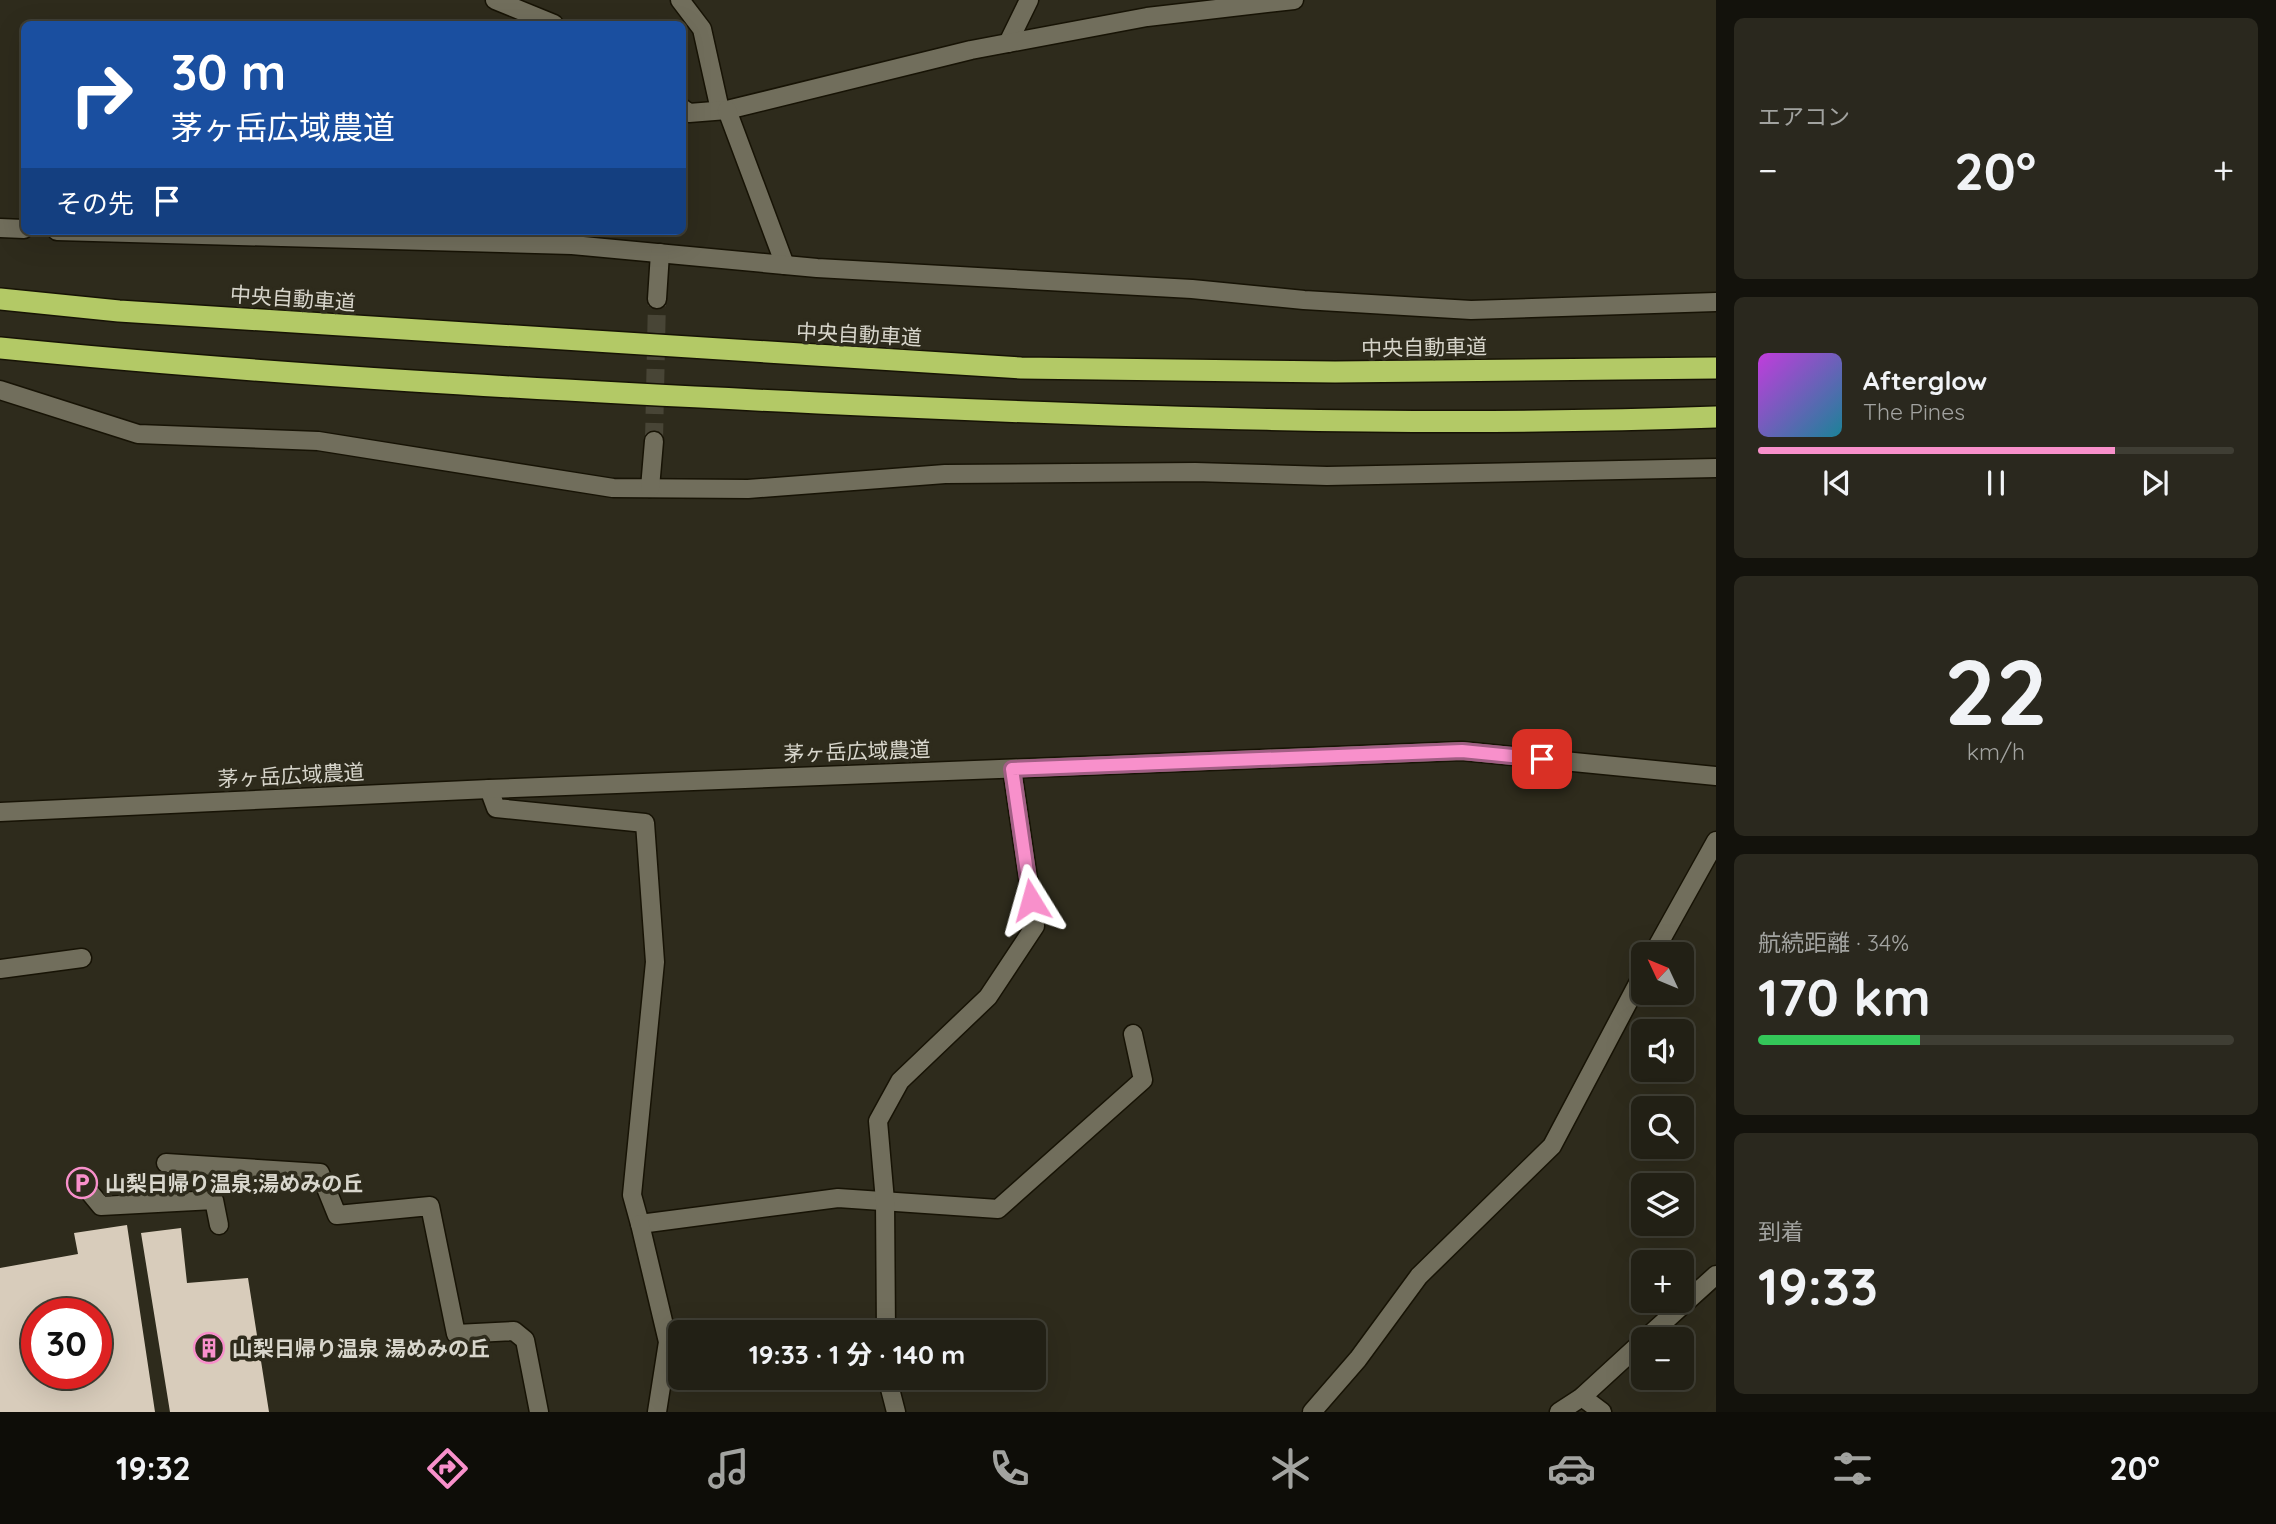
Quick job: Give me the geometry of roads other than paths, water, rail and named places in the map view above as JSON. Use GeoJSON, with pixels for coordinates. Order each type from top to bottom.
{"type":"FeatureCollection","features":[{"type":"Feature","properties":{"kind":"highway","name":"中央自動車道"},"geometry":{"type":"LineString","coordinates":[[0,299],[202,317],[1021,368],[1335,372],[1716,368]]}},
{"type":"Feature","properties":{"kind":"highway"},"geometry":{"type":"LineString","coordinates":[[0,348],[125,360],[592,392],[1019,412],[1333,420],[1716,417]]}},
{"type":"Feature","properties":{"kind":"street"},"geometry":{"type":"LineString","coordinates":[[495,0],[547,21]]}},
{"type":"Feature","properties":{"kind":"street"},"geometry":{"type":"LineString","coordinates":[[680,0],[702,29],[724,110],[785,265]]}},
{"type":"Feature","properties":{"kind":"street"},"geometry":{"type":"LineString","coordinates":[[1008,43],[1029,0]]}},
{"type":"Feature","properties":{"kind":"street"},"geometry":{"type":"LineString","coordinates":[[686,111],[689,113],[724,110],[1008,43],[1147,17],[1294,0]]}},
{"type":"Feature","properties":{"kind":"street"},"geometry":{"type":"LineString","coordinates":[[0,228],[21,229]]}},
{"type":"Feature","properties":{"kind":"street"},"geometry":{"type":"LineString","coordinates":[[204,235],[572,245],[785,265],[1192,289],[1304,300],[1471,310],[1716,302]]}},
{"type":"Feature","properties":{"kind":"street"},"geometry":{"type":"LineString","coordinates":[[657,299],[660,253]]}},
{"type":"Feature","properties":{"kind":"street"},"geometry":{"type":"LineString","coordinates":[[0,390],[138,434],[318,441],[613,488],[748,489],[945,474],[1195,472],[1327,476],[1716,468]]}},
{"type":"Feature","properties":{"kind":"street"},"geometry":{"type":"LineString","coordinates":[[650,488],[654,441]]}},
{"type":"Feature","properties":{"kind":"street","name":"茅ヶ岳広域農道"},"geometry":{"type":"LineString","coordinates":[[0,812],[489,789],[1462,751],[1716,776]]}},
{"type":"Feature","properties":{"kind":"street"},"geometry":{"type":"LineString","coordinates":[[886,1320],[885,1201],[878,1121],[900,1081],[988,997],[1035,926],[1012,769]]}},
{"type":"Feature","properties":{"kind":"street"},"geometry":{"type":"LineString","coordinates":[[489,789],[496,807],[645,823],[655,962],[632,1195],[668,1342],[657,1412]]}},
{"type":"Feature","properties":{"kind":"street"},"geometry":{"type":"LineString","coordinates":[[1660,942],[1716,841]]}},
{"type":"Feature","properties":{"kind":"street"},"geometry":{"type":"LineString","coordinates":[[0,969],[82,958]]}},
{"type":"Feature","properties":{"kind":"street"},"geometry":{"type":"LineString","coordinates":[[1312,1412],[1358,1359],[1419,1276],[1552,1146],[1631,997]]}},
{"type":"Feature","properties":{"kind":"street"},"geometry":{"type":"LineString","coordinates":[[640,1224],[838,1198],[998,1209],[1143,1080],[1133,1034]]}},
{"type":"Feature","properties":{"kind":"street"},"geometry":{"type":"LineString","coordinates":[[166,1163],[320,1173],[337,1215],[430,1206],[456,1335],[514,1331],[526,1340],[539,1412]]}},
{"type":"Feature","properties":{"kind":"street"},"geometry":{"type":"LineString","coordinates":[[82,1184],[101,1206],[214,1200],[219,1225]]}},
{"type":"Feature","properties":{"kind":"street"},"geometry":{"type":"LineString","coordinates":[[1658,1327],[1716,1275]]}},
{"type":"Feature","properties":{"kind":"street"},"geometry":{"type":"LineString","coordinates":[[1559,1412],[1582,1396],[1631,1352]]}},
{"type":"Feature","properties":{"kind":"street"},"geometry":{"type":"LineString","coordinates":[[890,1390],[896,1412]]}},
{"type":"Feature","properties":{"kind":"street"},"geometry":{"type":"LineString","coordinates":[[1582,1396],[1602,1412]]}},
{"type":"Feature","properties":{"kind":"tunnel"},"geometry":{"type":"LineString","coordinates":[[654,441],[657,299]]}},
{"type":"Feature","properties":{"kind":"place","name":"山梨日帰り温泉;湯めみの丘"},"geometry":{"type":"Point","coordinates":[82,1183]}},
{"type":"Feature","properties":{"kind":"place","name":"山梨日帰り温泉 湯めみの丘"},"geometry":{"type":"Point","coordinates":[209,1348]}}]}
